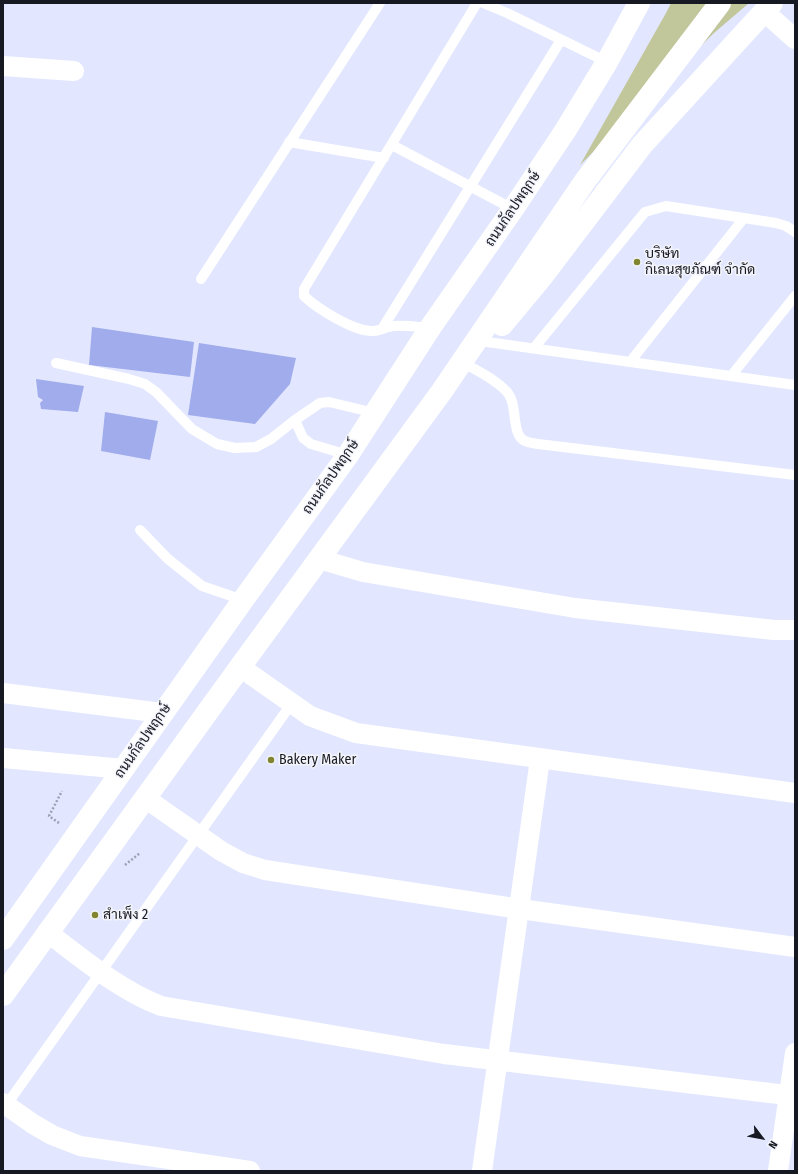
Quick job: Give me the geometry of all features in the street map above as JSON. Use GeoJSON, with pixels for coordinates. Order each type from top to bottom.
{"type":"FeatureCollection","features":[{"type":"Feature","properties":{"kind":"main road","name":"ถนนกัลปพฤกษ์"},"geometry":{"type":"LineString","coordinates":[[3,939],[162,713],[348,454],[430,328],[565,132],[640,3]]}},
{"type":"Feature","properties":{"kind":"main road"},"geometry":{"type":"LineString","coordinates":[[3,995],[47,932],[442,391],[585,181],[720,3]]}},
{"type":"Feature","properties":{"kind":"main road"},"geometry":{"type":"LineString","coordinates":[[442,391],[467,365],[541,278],[642,146],[768,11]]}},
{"type":"Feature","properties":{"kind":"street"},"geometry":{"type":"LineString","coordinates":[[768,11],[795,39]]}},
{"type":"Feature","properties":{"kind":"street"},"geometry":{"type":"LineString","coordinates":[[3,66],[74,71]]}},
{"type":"Feature","properties":{"kind":"street"},"geometry":{"type":"LineString","coordinates":[[319,559],[363,572],[575,608],[774,630],[795,630]]}},
{"type":"Feature","properties":{"kind":"street"},"geometry":{"type":"LineString","coordinates":[[240,667],[310,716],[356,734],[795,793]]}},
{"type":"Feature","properties":{"kind":"street"},"geometry":{"type":"LineString","coordinates":[[3,694],[162,713]]}},
{"type":"Feature","properties":{"kind":"street"},"geometry":{"type":"LineString","coordinates":[[3,758],[124,769]]}},
{"type":"Feature","properties":{"kind":"street"},"geometry":{"type":"LineString","coordinates":[[482,1171],[540,759]]}},
{"type":"Feature","properties":{"kind":"street"},"geometry":{"type":"LineString","coordinates":[[145,798],[221,851],[243,863],[265,870],[520,909],[795,947]]}},
{"type":"Feature","properties":{"kind":"street"},"geometry":{"type":"LineString","coordinates":[[47,932],[101,972],[144,1000],[161,1006],[444,1054],[792,1095]]}},
{"type":"Feature","properties":{"kind":"street"},"geometry":{"type":"LineString","coordinates":[[778,1171],[792,1095],[795,1053]]}},
{"type":"Feature","properties":{"kind":"street"},"geometry":{"type":"LineString","coordinates":[[4,1106],[52,1135],[80,1146],[250,1171]]}},
{"type":"Feature","properties":{"kind":"lane"},"geometry":{"type":"LineString","coordinates":[[201,279],[380,3]]}},
{"type":"Feature","properties":{"kind":"lane"},"geometry":{"type":"LineString","coordinates":[[430,328],[391,326],[374,331],[361,330],[349,325],[310,302],[304,296],[304,289],[478,3]]}},
{"type":"Feature","properties":{"kind":"lane"},"geometry":{"type":"LineString","coordinates":[[483,3],[507,13],[607,62]]}},
{"type":"Feature","properties":{"kind":"lane"},"geometry":{"type":"LineString","coordinates":[[382,329],[561,40]]}},
{"type":"Feature","properties":{"kind":"lane"},"geometry":{"type":"LineString","coordinates":[[289,142],[384,158]]}},
{"type":"Feature","properties":{"kind":"lane"},"geometry":{"type":"LineString","coordinates":[[392,145],[513,209]]}},
{"type":"Feature","properties":{"kind":"lane"},"geometry":{"type":"LineString","coordinates":[[534,348],[645,212],[666,206],[786,226],[795,232]]}},
{"type":"Feature","properties":{"kind":"lane"},"geometry":{"type":"LineString","coordinates":[[630,362],[744,218]]}},
{"type":"Feature","properties":{"kind":"lane"},"geometry":{"type":"LineString","coordinates":[[731,376],[795,296]]}},
{"type":"Feature","properties":{"kind":"lane"},"geometry":{"type":"LineString","coordinates":[[487,342],[795,384]]}},
{"type":"Feature","properties":{"kind":"lane"},"geometry":{"type":"LineString","coordinates":[[56,363],[129,378],[145,384],[156,392],[192,430],[217,444],[235,448],[256,447],[271,439],[320,403],[329,402],[375,414]]}},
{"type":"Feature","properties":{"kind":"lane"},"geometry":{"type":"LineString","coordinates":[[467,365],[507,391],[514,406],[516,427],[519,436],[525,441],[538,444],[795,475]]}},
{"type":"Feature","properties":{"kind":"lane"},"geometry":{"type":"LineString","coordinates":[[295,420],[303,438],[310,444],[348,454]]}},
{"type":"Feature","properties":{"kind":"lane"},"geometry":{"type":"LineString","coordinates":[[140,530],[168,559],[202,586],[243,600]]}},
{"type":"Feature","properties":{"kind":"lane"},"geometry":{"type":"LineString","coordinates":[[4,1106],[292,703]]}},
{"type":"Feature","properties":{"kind":"path"},"geometry":{"type":"LineString","coordinates":[[49,816],[62,791]]}},
{"type":"Feature","properties":{"kind":"path"},"geometry":{"type":"LineString","coordinates":[[120,869],[140,853]]}},
{"type":"Feature","properties":{"kind":"green space"},"geometry":{"type":"Polygon","coordinates":[[[671,3],[749,3],[714,33],[580,165],[666,13],[671,3]]]}},
{"type":"Feature","properties":{"kind":"building"},"geometry":{"type":"Polygon","coordinates":[[[92,327],[194,342],[190,377],[89,365],[92,327]]]}},
{"type":"Feature","properties":{"kind":"building"},"geometry":{"type":"Polygon","coordinates":[[[199,343],[296,358],[290,384],[255,424],[188,415],[199,343]]]}},
{"type":"Feature","properties":{"kind":"building"},"geometry":{"type":"Polygon","coordinates":[[[36,379],[84,386],[78,412],[41,409],[40,403],[43,400],[38,397],[36,379]]]}},
{"type":"Feature","properties":{"kind":"building"},"geometry":{"type":"Polygon","coordinates":[[[105,412],[158,421],[150,460],[101,451],[105,412]]]}},
{"type":"Feature","properties":{"kind":"place","name":"บริษัท กิเลนสุขภัณฑ์ จำกัด"},"geometry":{"type":"Point","coordinates":[637,262]}},
{"type":"Feature","properties":{"kind":"place","name":"Bakery Maker"},"geometry":{"type":"Point","coordinates":[271,760]}},
{"type":"Feature","properties":{"kind":"place","name":"สำเพ็ง 2"},"geometry":{"type":"Point","coordinates":[95,915]}}]}
